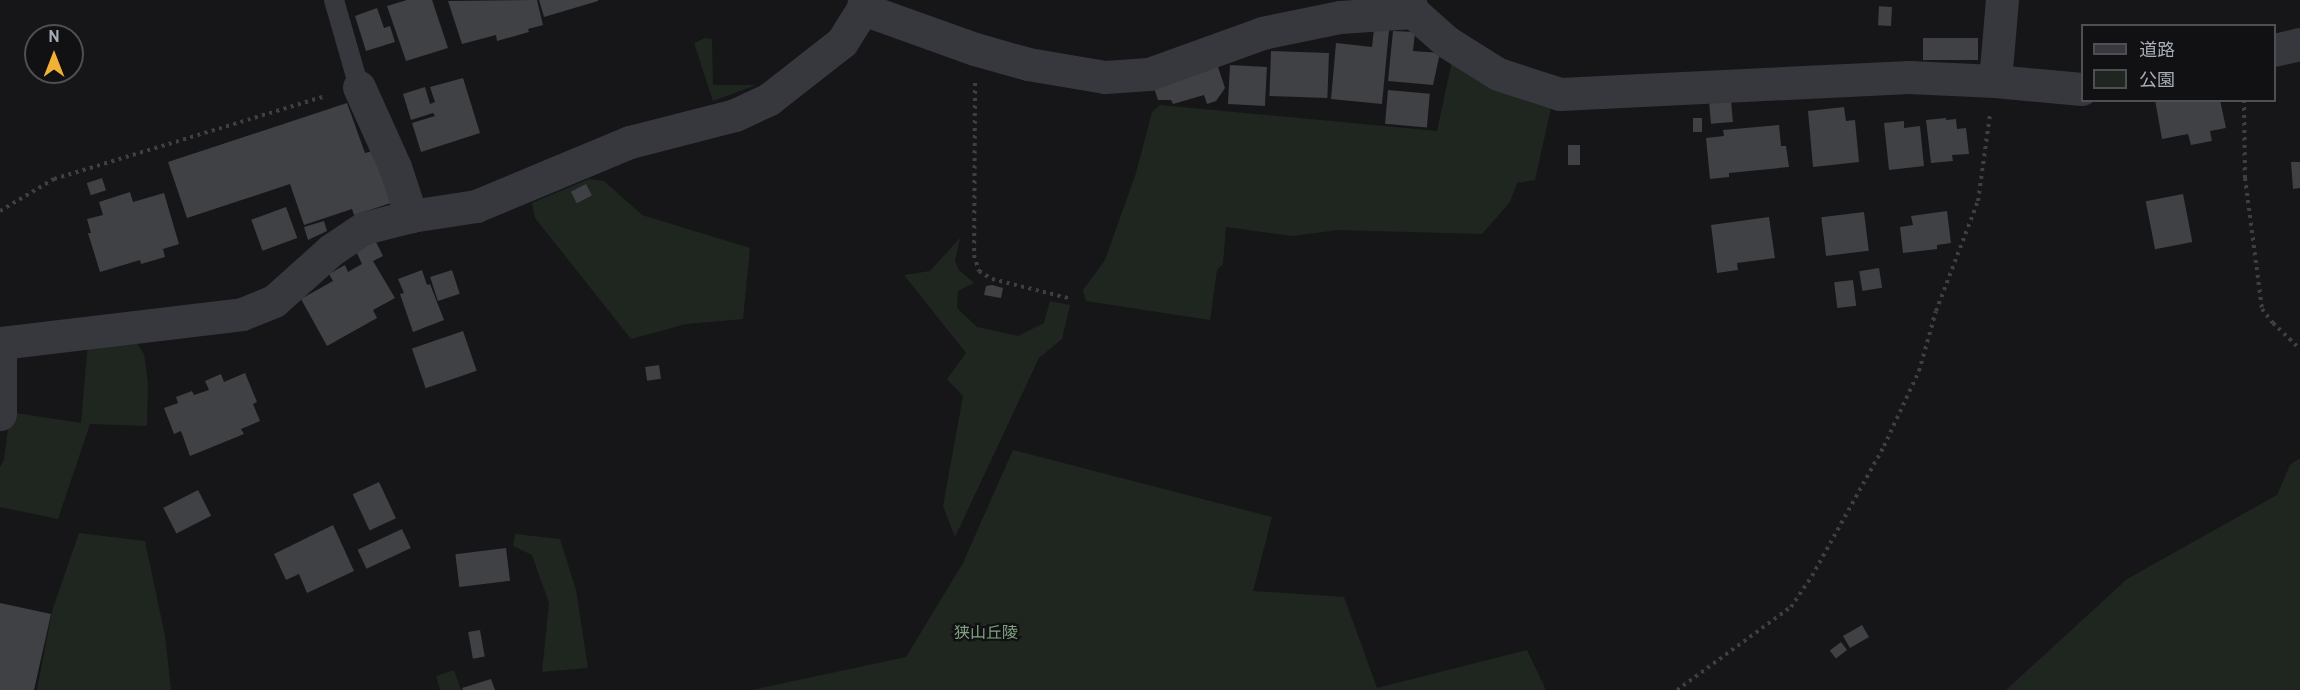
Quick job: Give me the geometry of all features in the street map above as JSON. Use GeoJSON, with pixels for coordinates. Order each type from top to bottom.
{"type":"FeatureCollection","features":[{"type":"Feature","properties":{"kind":"street"},"geometry":{"type":"LineString","coordinates":[[1995,81],[2002,0]]}},
{"type":"Feature","properties":{"kind":"street"},"geometry":{"type":"LineString","coordinates":[[0,414],[0,345],[242,314],[274,301],[331,250],[364,228],[411,216],[476,206],[630,142],[735,115],[769,99],[842,42],[863,4],[975,49],[1028,64],[1105,77],[1149,74],[1262,33],[1340,17],[1411,6],[1446,42],[1498,74],[1560,94],[1909,77],[1995,81],[2081,89]]}},
{"type":"Feature","properties":{"kind":"street"},"geometry":{"type":"LineString","coordinates":[[2276,50],[2300,44]]}},
{"type":"Feature","properties":{"kind":"street"},"geometry":{"type":"LineString","coordinates":[[358,87],[395,167],[411,216]]}},
{"type":"Feature","properties":{"kind":"lane"},"geometry":{"type":"LineString","coordinates":[[334,0],[358,87]]}},
{"type":"Feature","properties":{"kind":"path"},"geometry":{"type":"LineString","coordinates":[[975,49],[974,255],[979,271],[992,279],[1072,299]]}},
{"type":"Feature","properties":{"kind":"path"},"geometry":{"type":"LineString","coordinates":[[1677,690],[1791,607],[1812,576],[1884,446],[1919,371],[1936,311],[1978,201],[1995,81]]}},
{"type":"Feature","properties":{"kind":"path"},"geometry":{"type":"LineString","coordinates":[[0,211],[54,179],[358,87]]}},
{"type":"Feature","properties":{"kind":"path"},"geometry":{"type":"LineString","coordinates":[[2244,102],[2246,178],[2262,309],[2300,349]]}},
{"type":"Feature","properties":{"kind":"green space"},"geometry":{"type":"Polygon","coordinates":[[[705,38],[712,39],[713,85],[756,85],[713,101],[694,43],[705,38]]]}},
{"type":"Feature","properties":{"kind":"green space"},"geometry":{"type":"Polygon","coordinates":[[[1452,61],[1551,108],[1535,180],[1517,183],[1510,202],[1482,234],[1338,230],[1293,236],[1226,227],[1223,264],[1217,270],[1210,320],[1086,301],[1083,290],[1105,260],[1136,173],[1152,112],[1160,105],[1437,131],[1452,61]]]}},
{"type":"Feature","properties":{"kind":"green space"},"geometry":{"type":"Polygon","coordinates":[[[589,179],[604,181],[642,215],[750,248],[743,319],[686,324],[631,339],[535,218],[532,203],[589,179]]]}},
{"type":"Feature","properties":{"kind":"green space"},"geometry":{"type":"Polygon","coordinates":[[[960,238],[955,261],[959,270],[974,283],[958,291],[957,308],[977,327],[1018,336],[1044,323],[1050,301],[1070,305],[1062,339],[1039,358],[955,537],[943,506],[963,396],[947,379],[966,353],[904,275],[930,271],[960,238]]]}},
{"type":"Feature","properties":{"kind":"green space"},"geometry":{"type":"Polygon","coordinates":[[[88,343],[137,343],[144,354],[148,383],[147,426],[90,424],[58,519],[0,507],[0,467],[4,460],[10,412],[81,423],[88,343]]]}},
{"type":"Feature","properties":{"kind":"green space","name":"狭山丘陵"},"geometry":{"type":"Polygon","coordinates":[[[1013,450],[1272,517],[1253,591],[1344,597],[1377,688],[1527,650],[1546,690],[752,690],[906,657],[963,563],[1013,450]]]}},
{"type":"Feature","properties":{"kind":"green space"},"geometry":{"type":"Polygon","coordinates":[[[2300,458],[2300,690],[2006,690],[2127,579],[2277,495],[2290,465],[2300,458]]]}},
{"type":"Feature","properties":{"kind":"green space"},"geometry":{"type":"Polygon","coordinates":[[[79,533],[145,541],[165,636],[171,690],[37,690],[52,611],[79,533]]]}},
{"type":"Feature","properties":{"kind":"green space"},"geometry":{"type":"Polygon","coordinates":[[[515,534],[560,539],[576,590],[588,668],[542,672],[549,603],[532,555],[513,546],[515,534]]]}},
{"type":"Feature","properties":{"kind":"green space"},"geometry":{"type":"Polygon","coordinates":[[[454,670],[461,690],[440,690],[436,676],[454,670]]]}},
{"type":"Feature","properties":{"kind":"building"},"geometry":{"type":"Polygon","coordinates":[[[407,0],[432,0],[448,48],[406,61],[387,6],[407,0]]]}},
{"type":"Feature","properties":{"kind":"building"},"geometry":{"type":"Polygon","coordinates":[[[537,0],[543,25],[528,29],[529,32],[497,41],[496,35],[462,44],[448,1],[537,0]]]}},
{"type":"Feature","properties":{"kind":"building"},"geometry":{"type":"Polygon","coordinates":[[[539,0],[598,0],[598,1],[544,17],[539,0]]]}},
{"type":"Feature","properties":{"kind":"building"},"geometry":{"type":"Polygon","coordinates":[[[1879,6],[1892,7],[1891,26],[1878,25],[1879,6]]]}},
{"type":"Feature","properties":{"kind":"building"},"geometry":{"type":"Polygon","coordinates":[[[377,8],[384,28],[390,26],[395,42],[366,51],[355,16],[377,8]]]}},
{"type":"Feature","properties":{"kind":"building"},"geometry":{"type":"Polygon","coordinates":[[[1374,29],[1389,30],[1382,104],[1331,99],[1336,43],[1372,47],[1374,29]]]}},
{"type":"Feature","properties":{"kind":"building"},"geometry":{"type":"Polygon","coordinates":[[[1393,31],[1415,32],[1413,51],[1440,53],[1433,85],[1388,81],[1393,31]]]}},
{"type":"Feature","properties":{"kind":"building"},"geometry":{"type":"Polygon","coordinates":[[[1923,38],[1978,38],[1978,60],[1923,60],[1923,38]]]}},
{"type":"Feature","properties":{"kind":"building"},"geometry":{"type":"Polygon","coordinates":[[[1271,51],[1329,53],[1327,98],[1269,96],[1271,51]]]}},
{"type":"Feature","properties":{"kind":"building"},"geometry":{"type":"Polygon","coordinates":[[[1217,64],[1225,88],[1216,101],[1207,104],[1204,95],[1173,104],[1171,100],[1158,100],[1153,85],[1217,64]]]}},
{"type":"Feature","properties":{"kind":"building"},"geometry":{"type":"Polygon","coordinates":[[[1230,65],[1267,67],[1265,106],[1228,104],[1230,65]]]}},
{"type":"Feature","properties":{"kind":"building"},"geometry":{"type":"Polygon","coordinates":[[[463,78],[480,133],[421,152],[412,123],[435,116],[433,113],[411,120],[403,94],[425,87],[430,104],[435,102],[430,87],[463,78]]]}},
{"type":"Feature","properties":{"kind":"building"},"geometry":{"type":"Polygon","coordinates":[[[1388,90],[1430,94],[1427,128],[1385,124],[1388,90]]]}},
{"type":"Feature","properties":{"kind":"building"},"geometry":{"type":"Polygon","coordinates":[[[1731,100],[1733,122],[1711,124],[1709,102],[1731,100]]]}},
{"type":"Feature","properties":{"kind":"building"},"geometry":{"type":"Polygon","coordinates":[[[2155,102],[2220,102],[2226,128],[2210,131],[2212,141],[2191,145],[2188,134],[2162,139],[2155,102]]]}},
{"type":"Feature","properties":{"kind":"building"},"geometry":{"type":"Polygon","coordinates":[[[347,103],[365,153],[373,151],[391,203],[354,215],[352,209],[304,225],[290,184],[187,218],[168,162],[347,103]]]}},
{"type":"Feature","properties":{"kind":"building"},"geometry":{"type":"Polygon","coordinates":[[[1844,107],[1846,121],[1855,120],[1859,162],[1813,167],[1808,111],[1844,107]]]}},
{"type":"Feature","properties":{"kind":"building"},"geometry":{"type":"Polygon","coordinates":[[[1693,118],[1702,118],[1702,132],[1693,132],[1693,118]]]}},
{"type":"Feature","properties":{"kind":"building"},"geometry":{"type":"Polygon","coordinates":[[[1946,118],[1946,120],[1956,119],[1957,129],[1966,128],[1969,154],[1952,155],[1953,161],[1931,163],[1926,120],[1946,118]]]}},
{"type":"Feature","properties":{"kind":"building"},"geometry":{"type":"Polygon","coordinates":[[[1904,121],[1904,128],[1920,126],[1924,166],[1889,170],[1884,123],[1904,121]]]}},
{"type":"Feature","properties":{"kind":"building"},"geometry":{"type":"Polygon","coordinates":[[[1779,125],[1781,146],[1786,146],[1789,167],[1729,173],[1729,177],[1710,179],[1706,138],[1724,136],[1723,130],[1779,125]]]}},
{"type":"Feature","properties":{"kind":"building"},"geometry":{"type":"Polygon","coordinates":[[[1568,145],[1580,145],[1580,165],[1568,165],[1568,145]]]}},
{"type":"Feature","properties":{"kind":"building"},"geometry":{"type":"Polygon","coordinates":[[[2291,162],[2300,162],[2300,188],[2293,189],[2291,162]]]}},
{"type":"Feature","properties":{"kind":"building"},"geometry":{"type":"Polygon","coordinates":[[[102,178],[106,190],[91,195],[87,183],[102,178]]]}},
{"type":"Feature","properties":{"kind":"building"},"geometry":{"type":"Polygon","coordinates":[[[586,184],[592,196],[577,203],[571,192],[586,184]]]}},
{"type":"Feature","properties":{"kind":"building"},"geometry":{"type":"Polygon","coordinates":[[[130,192],[133,202],[164,193],[179,244],[163,249],[165,257],[141,264],[140,260],[100,272],[88,233],[91,233],[87,219],[103,215],[99,202],[130,192]]]}},
{"type":"Feature","properties":{"kind":"building"},"geometry":{"type":"Polygon","coordinates":[[[2183,194],[2192,242],[2155,249],[2146,201],[2183,194]]]}},
{"type":"Feature","properties":{"kind":"building"},"geometry":{"type":"Polygon","coordinates":[[[286,207],[297,238],[263,251],[251,220],[286,207]]]}},
{"type":"Feature","properties":{"kind":"building"},"geometry":{"type":"Polygon","coordinates":[[[1947,211],[1951,243],[1937,245],[1937,249],[1903,253],[1900,227],[1913,225],[1911,216],[1947,211]]]}},
{"type":"Feature","properties":{"kind":"building"},"geometry":{"type":"Polygon","coordinates":[[[1864,212],[1869,251],[1826,256],[1821,217],[1864,212]]]}},
{"type":"Feature","properties":{"kind":"building"},"geometry":{"type":"Polygon","coordinates":[[[1769,217],[1775,258],[1737,263],[1738,270],[1717,273],[1711,225],[1769,217]]]}},
{"type":"Feature","properties":{"kind":"building"},"geometry":{"type":"Polygon","coordinates":[[[324,221],[327,231],[308,240],[304,227],[324,221]]]}},
{"type":"Feature","properties":{"kind":"building"},"geometry":{"type":"Polygon","coordinates":[[[375,240],[383,256],[373,261],[395,298],[373,310],[377,318],[327,346],[301,299],[333,281],[329,274],[345,265],[348,272],[362,264],[355,249],[375,240]]]}},
{"type":"Feature","properties":{"kind":"building"},"geometry":{"type":"Polygon","coordinates":[[[1879,268],[1882,288],[1862,291],[1859,271],[1879,268]]]}},
{"type":"Feature","properties":{"kind":"building"},"geometry":{"type":"Polygon","coordinates":[[[422,270],[444,320],[413,332],[400,294],[404,293],[398,279],[422,270]]]}},
{"type":"Feature","properties":{"kind":"building"},"geometry":{"type":"Polygon","coordinates":[[[452,270],[460,294],[438,301],[430,277],[452,270]]]}},
{"type":"Feature","properties":{"kind":"building"},"geometry":{"type":"Polygon","coordinates":[[[1853,280],[1856,306],[1837,308],[1834,282],[1853,280]]]}},
{"type":"Feature","properties":{"kind":"building"},"geometry":{"type":"Polygon","coordinates":[[[986,286],[1003,288],[1001,298],[984,295],[986,286]]]}},
{"type":"Feature","properties":{"kind":"building"},"geometry":{"type":"Polygon","coordinates":[[[463,331],[477,371],[426,388],[412,349],[463,331]]]}},
{"type":"Feature","properties":{"kind":"building"},"geometry":{"type":"Polygon","coordinates":[[[659,365],[661,379],[647,381],[645,367],[659,365]]]}},
{"type":"Feature","properties":{"kind":"building"},"geometry":{"type":"Polygon","coordinates":[[[245,373],[257,402],[253,404],[260,421],[241,429],[244,434],[190,456],[181,431],[174,434],[164,408],[178,403],[176,397],[192,391],[194,395],[209,390],[205,381],[221,374],[224,382],[245,373]]]}},
{"type":"Feature","properties":{"kind":"building"},"geometry":{"type":"Polygon","coordinates":[[[379,482],[396,518],[370,531],[353,494],[379,482]]]}},
{"type":"Feature","properties":{"kind":"building"},"geometry":{"type":"Polygon","coordinates":[[[198,490],[211,516],[176,534],[163,508],[198,490]]]}},
{"type":"Feature","properties":{"kind":"building"},"geometry":{"type":"Polygon","coordinates":[[[333,525],[354,571],[307,593],[299,574],[286,580],[274,554],[333,525]]]}},
{"type":"Feature","properties":{"kind":"building"},"geometry":{"type":"Polygon","coordinates":[[[402,529],[411,548],[366,569],[358,550],[402,529]]]}},
{"type":"Feature","properties":{"kind":"building"},"geometry":{"type":"Polygon","coordinates":[[[506,548],[510,581],[459,587],[455,554],[506,548]]]}},
{"type":"Feature","properties":{"kind":"building"},"geometry":{"type":"Polygon","coordinates":[[[0,603],[51,614],[34,690],[0,690],[0,603]]]}},
{"type":"Feature","properties":{"kind":"building"},"geometry":{"type":"Polygon","coordinates":[[[1862,625],[1869,637],[1850,648],[1843,636],[1862,625]]]}},
{"type":"Feature","properties":{"kind":"building"},"geometry":{"type":"Polygon","coordinates":[[[480,630],[485,657],[473,659],[468,632],[480,630]]]}},
{"type":"Feature","properties":{"kind":"building"},"geometry":{"type":"Polygon","coordinates":[[[1841,642],[1847,650],[1836,658],[1830,650],[1841,642]]]}},
{"type":"Feature","properties":{"kind":"building"},"geometry":{"type":"Polygon","coordinates":[[[491,679],[495,690],[463,690],[462,688],[491,679]]]}}]}
